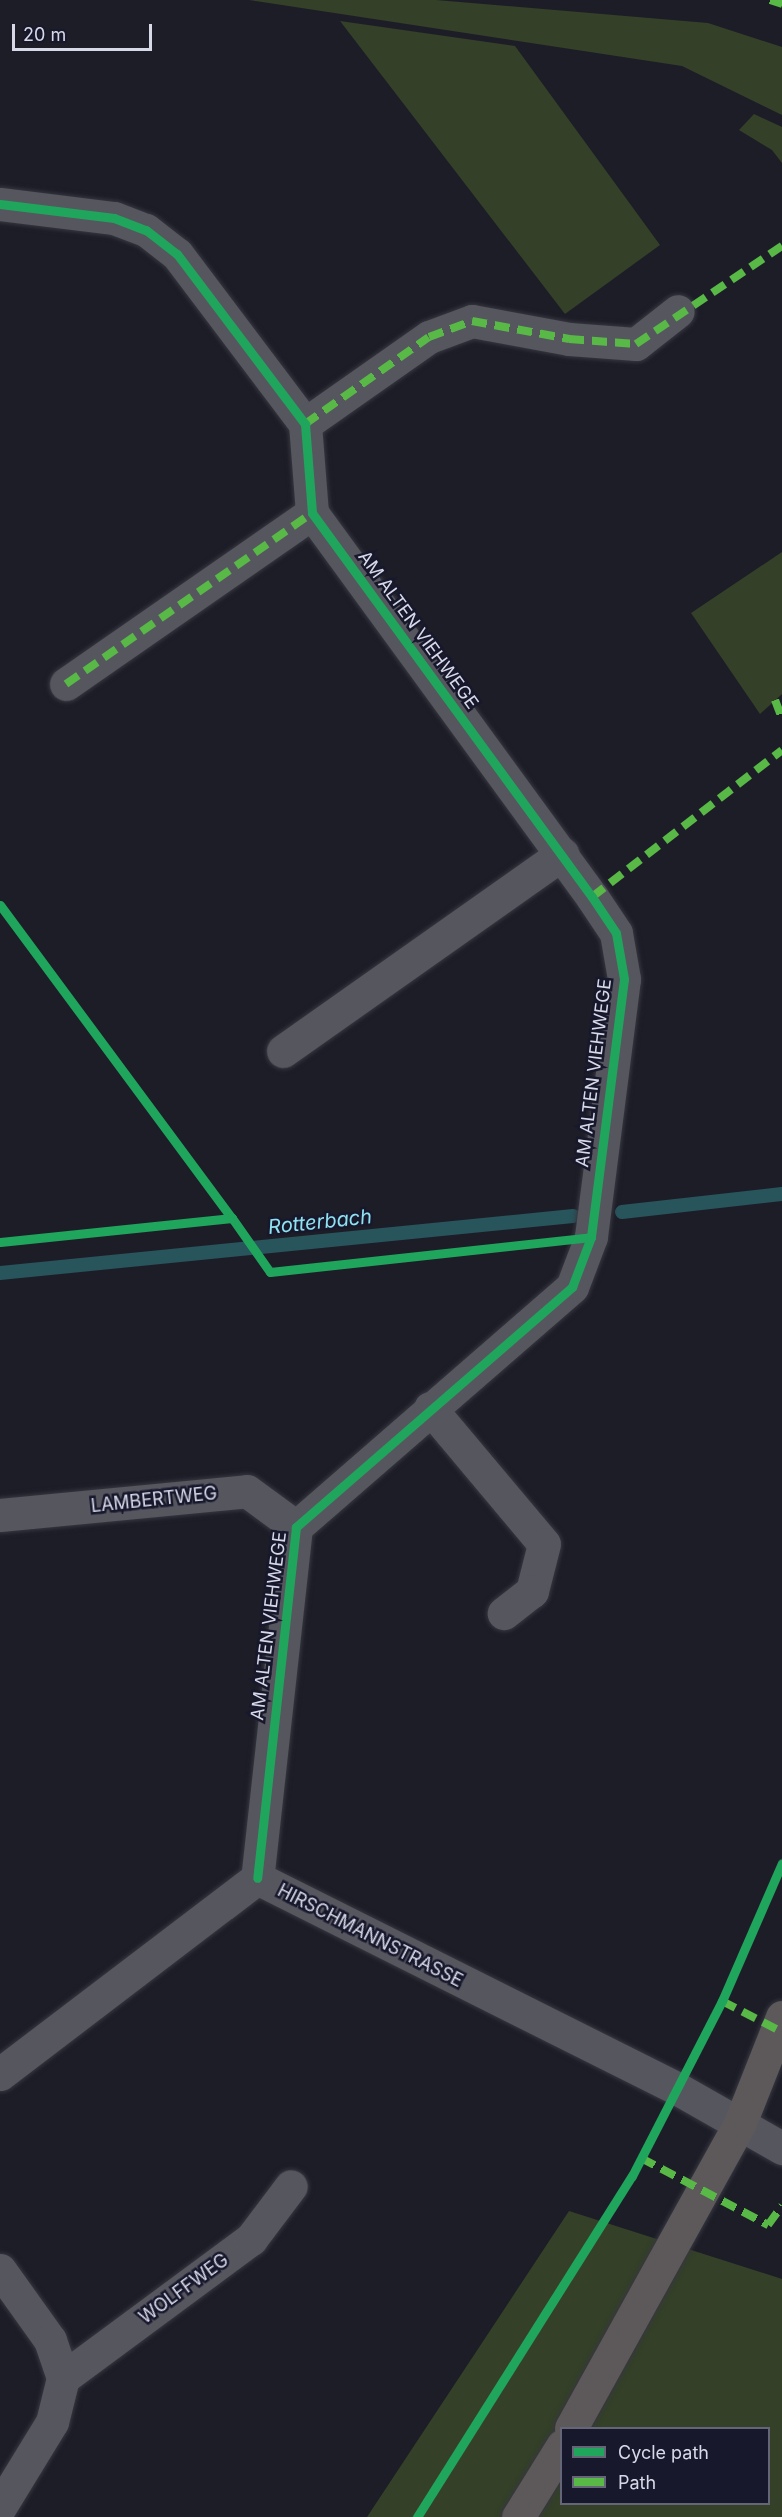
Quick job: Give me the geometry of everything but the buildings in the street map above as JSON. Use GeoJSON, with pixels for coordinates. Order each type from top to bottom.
{"type":"FeatureCollection","features":[{"type":"Feature","properties":{"kind":"main road"},"geometry":{"type":"LineString","coordinates":[[572,2427],[740,2123],[782,2018]]}},
{"type":"Feature","properties":{"kind":"main road"},"geometry":{"type":"LineString","coordinates":[[518,2517],[560,2448]]}},
{"type":"Feature","properties":{"kind":"street"},"geometry":{"type":"LineString","coordinates":[[0,204],[114,218],[146,230],[177,254],[305,424],[312,513],[66,684]]}},
{"type":"Feature","properties":{"kind":"street"},"geometry":{"type":"LineString","coordinates":[[305,424],[429,337],[472,321],[569,339],[636,344],[678,311]]}},
{"type":"Feature","properties":{"kind":"street","name":"AM ALTEN VIEHWEGE"},"geometry":{"type":"LineString","coordinates":[[257,1878],[296,1527],[429,1408],[572,1287],[591,1237],[624,979],[616,933],[562,854],[312,513]]}},
{"type":"Feature","properties":{"kind":"street"},"geometry":{"type":"LineString","coordinates":[[283,1051],[562,854]]}},
{"type":"Feature","properties":{"kind":"street"},"geometry":{"type":"LineString","coordinates":[[429,1408],[544,1544],[532,1591],[504,1613]]}},
{"type":"Feature","properties":{"kind":"street","name":"LAMBERTWEG"},"geometry":{"type":"LineString","coordinates":[[0,1515],[247,1491],[296,1527]]}},
{"type":"Feature","properties":{"kind":"street","name":"HIRSCHMANNSTRASSE"},"geometry":{"type":"LineString","coordinates":[[0,2074],[257,1878],[740,2123],[782,2148]]}},
{"type":"Feature","properties":{"kind":"street","name":"WOLFFWEG"},"geometry":{"type":"LineString","coordinates":[[63,2378],[251,2239],[291,2186]]}},
{"type":"Feature","properties":{"kind":"street"},"geometry":{"type":"LineString","coordinates":[[0,2270],[50,2340],[63,2378],[52,2422],[0,2507]]}},
{"type":"Feature","properties":{"kind":"green space"},"geometry":{"type":"Polygon","coordinates":[[[249,0],[436,0],[708,23],[782,47],[782,115],[682,66],[249,0]]]}},
{"type":"Feature","properties":{"kind":"green space"},"geometry":{"type":"Polygon","coordinates":[[[340,21],[515,46],[660,245],[565,314],[340,21]]]}},
{"type":"Feature","properties":{"kind":"green space"},"geometry":{"type":"Polygon","coordinates":[[[754,114],[782,127],[782,163],[772,150],[739,130],[754,114]]]}},
{"type":"Feature","properties":{"kind":"green space"},"geometry":{"type":"Polygon","coordinates":[[[782,552],[782,694],[760,714],[691,613],[782,552]]]}},
{"type":"Feature","properties":{"kind":"green space"},"geometry":{"type":"Polygon","coordinates":[[[569,2211],[782,2279],[782,2517],[367,2517],[569,2211]]]}},
{"type":"Feature","properties":{"kind":"waterway","name":"Rotterbach"},"geometry":{"type":"LineString","coordinates":[[622,1212],[782,1194]]}},
{"type":"Feature","properties":{"kind":"waterway","name":"Rotterbach"},"geometry":{"type":"LineString","coordinates":[[0,1273],[573,1216]]}},
{"type":"Feature","properties":{"kind":"marked path"},"geometry":{"type":"LineString","coordinates":[[770,0],[782,4]]}},
{"type":"Feature","properties":{"kind":"marked path"},"geometry":{"type":"LineString","coordinates":[[305,424],[429,337],[472,321],[569,339],[636,344],[782,246]]}},
{"type":"Feature","properties":{"kind":"marked path"},"geometry":{"type":"LineString","coordinates":[[66,684],[312,513]]}},
{"type":"Feature","properties":{"kind":"marked path"},"geometry":{"type":"LineString","coordinates":[[775,700],[782,718]]}},
{"type":"Feature","properties":{"kind":"marked path"},"geometry":{"type":"LineString","coordinates":[[592,897],[782,750]]}},
{"type":"Feature","properties":{"kind":"marked path"},"geometry":{"type":"LineString","coordinates":[[722,2001],[782,2032]]}},
{"type":"Feature","properties":{"kind":"marked path"},"geometry":{"type":"LineString","coordinates":[[641,2158],[768,2225],[782,2206]]}},
{"type":"Feature","properties":{"kind":"cycle path"},"geometry":{"type":"LineString","coordinates":[[0,204],[114,218],[146,230],[177,254],[305,424],[312,513],[592,897],[616,933],[624,979],[591,1237],[572,1287],[296,1527],[257,1878]]}},
{"type":"Feature","properties":{"kind":"cycle path"},"geometry":{"type":"LineString","coordinates":[[0,905],[232,1218],[0,1242]]}},
{"type":"Feature","properties":{"kind":"cycle path"},"geometry":{"type":"LineString","coordinates":[[232,1218],[270,1272],[591,1237]]}},
{"type":"Feature","properties":{"kind":"cycle path"},"geometry":{"type":"LineString","coordinates":[[417,2517],[632,2176],[722,2001],[782,1863]]}}]}
